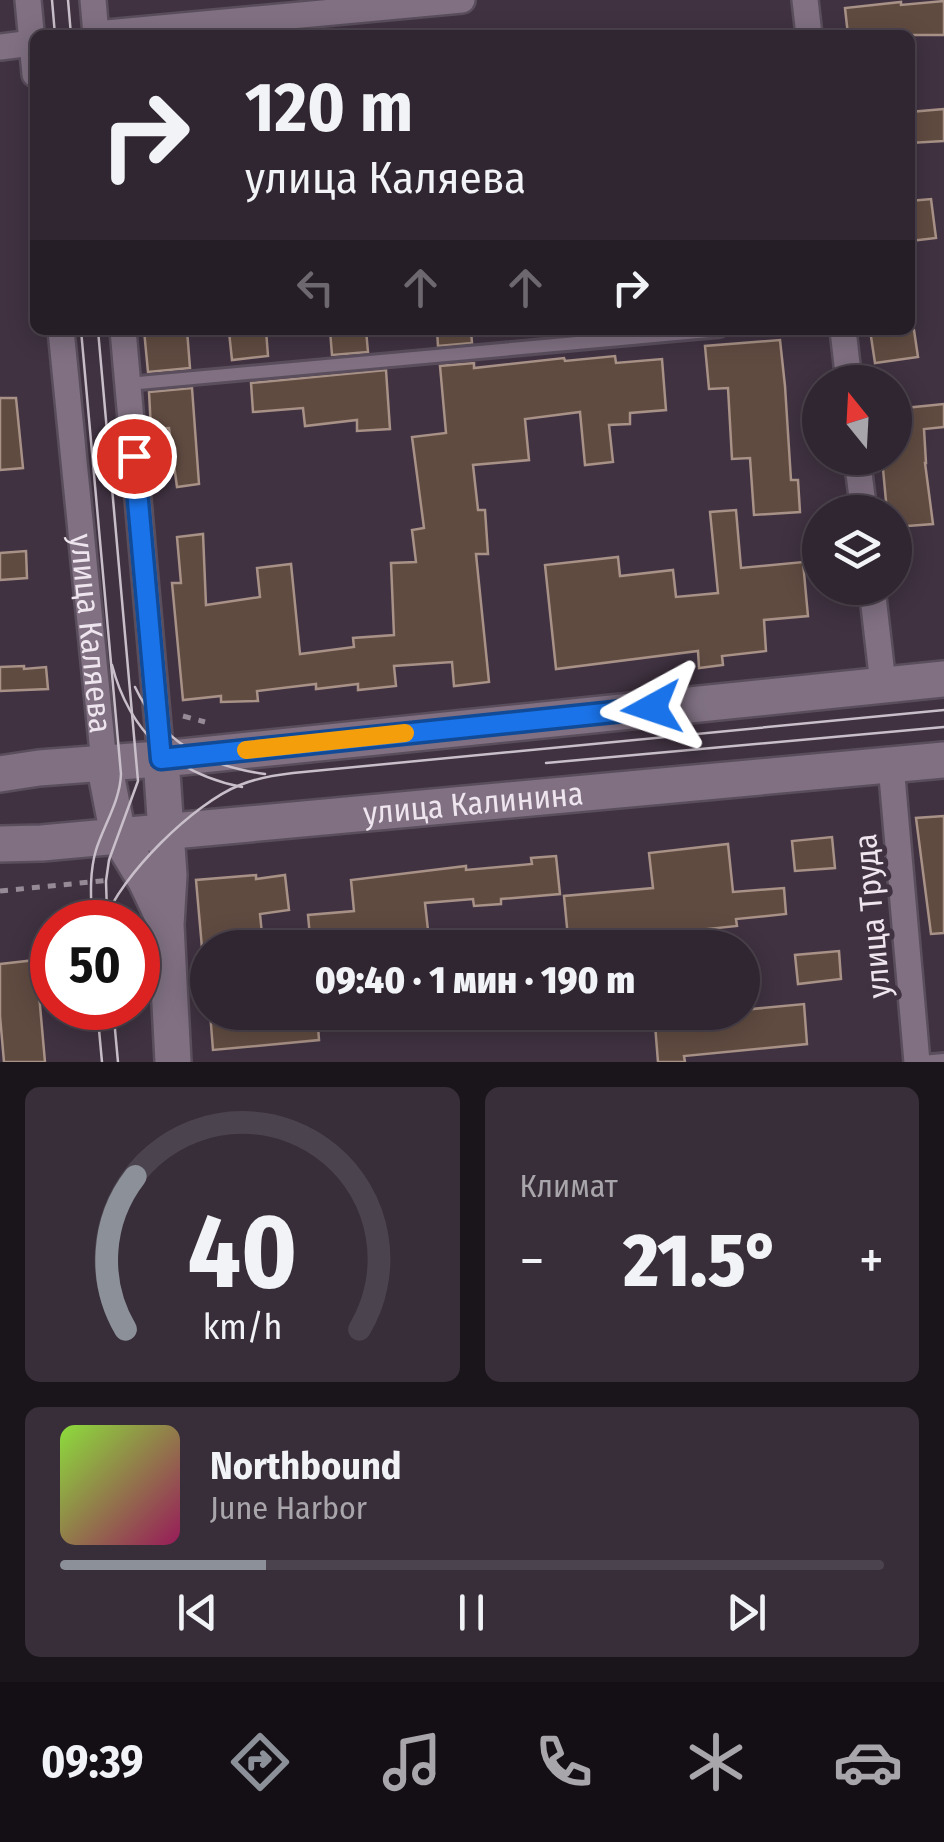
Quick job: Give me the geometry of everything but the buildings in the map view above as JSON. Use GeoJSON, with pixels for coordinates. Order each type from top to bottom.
{"type":"FeatureCollection","features":[{"type":"Feature","properties":{"kind":"main road"},"geometry":{"type":"LineString","coordinates":[[0,774],[944,679]]}},
{"type":"Feature","properties":{"kind":"main road","name":"улица Каляева"},"geometry":{"type":"LineString","coordinates":[[161,759],[169,875],[166,925],[173,1062]]}},
{"type":"Feature","properties":{"kind":"main road","name":"улица Калинина"},"geometry":{"type":"LineString","coordinates":[[0,844],[944,760]]}},
{"type":"Feature","properties":{"kind":"main road","name":"улица Каляева"},"geometry":{"type":"LineString","coordinates":[[104,762],[118,835],[166,925]]}},
{"type":"Feature","properties":{"kind":"street"},"geometry":{"type":"LineString","coordinates":[[28,0],[31,30]]}},
{"type":"Feature","properties":{"kind":"street"},"geometry":{"type":"LineString","coordinates":[[92,0],[96,30]]}},
{"type":"Feature","properties":{"kind":"street"},"geometry":{"type":"LineString","coordinates":[[139,30],[462,0]]}},
{"type":"Feature","properties":{"kind":"street"},"geometry":{"type":"LineString","coordinates":[[805,0],[808,30]]}},
{"type":"Feature","properties":{"kind":"street"},"geometry":{"type":"LineString","coordinates":[[0,47],[30,44]]}},
{"type":"Feature","properties":{"kind":"street","name":"улица Каляева"},"geometry":{"type":"LineString","coordinates":[[61,335],[104,762]]}},
{"type":"Feature","properties":{"kind":"street","name":"улица Каляева"},"geometry":{"type":"LineString","coordinates":[[123,335],[161,759]]}},
{"type":"Feature","properties":{"kind":"street"},"geometry":{"type":"LineString","coordinates":[[844,335],[847,365]]}},
{"type":"Feature","properties":{"kind":"street"},"geometry":{"type":"LineString","coordinates":[[874,605],[883,684]]}},
{"type":"Feature","properties":{"kind":"street","name":"улица Труда"},"geometry":{"type":"LineString","coordinates":[[891,765],[920,1062]]}},
{"type":"Feature","properties":{"kind":"lane"},"geometry":{"type":"LineString","coordinates":[[128,384],[665,335]]}},
{"type":"Feature","properties":{"kind":"lane"},"geometry":{"type":"LineString","coordinates":[[920,1062],[944,1060]]}},
{"type":"Feature","properties":{"kind":"path"},"geometry":{"type":"LineString","coordinates":[[0,891],[143,877]]}},
{"type":"Feature","properties":{"kind":"tram line"},"geometry":{"type":"LineString","coordinates":[[52,0],[55,30]]}},
{"type":"Feature","properties":{"kind":"tram line"},"geometry":{"type":"LineString","coordinates":[[68,0],[71,30]]}},
{"type":"Feature","properties":{"kind":"tram line"},"geometry":{"type":"LineString","coordinates":[[81,335],[121,774],[115,803],[94,859],[91,900]]}},
{"type":"Feature","properties":{"kind":"tram line"},"geometry":{"type":"LineString","coordinates":[[98,335],[138,781],[109,860],[107,900]]}},
{"type":"Feature","properties":{"kind":"tram line"},"geometry":{"type":"LineString","coordinates":[[112,665],[130,710],[158,746],[195,772],[242,787]]}},
{"type":"Feature","properties":{"kind":"tram line"},"geometry":{"type":"LineString","coordinates":[[135,687],[158,723],[188,748],[223,765],[265,774]]}},
{"type":"Feature","properties":{"kind":"tram line"},"geometry":{"type":"LineString","coordinates":[[116,900],[142,863],[181,824],[222,794],[259,779],[944,710]]}},
{"type":"Feature","properties":{"kind":"tram line"},"geometry":{"type":"LineString","coordinates":[[546,763],[944,727]]}},
{"type":"Feature","properties":{"kind":"tram line"},"geometry":{"type":"LineString","coordinates":[[99,1030],[102,1062]]}},
{"type":"Feature","properties":{"kind":"tram line"},"geometry":{"type":"LineString","coordinates":[[115,1030],[118,1062]]}},
{"type":"Feature","properties":{"kind":"slow traffic"},"geometry":{"type":"LineString","coordinates":[[246,750],[405,733]]}},
{"type":"Feature","properties":{"kind":"route"},"geometry":{"type":"LineString","coordinates":[[134,456],[161,759],[652,708]]}}]}
